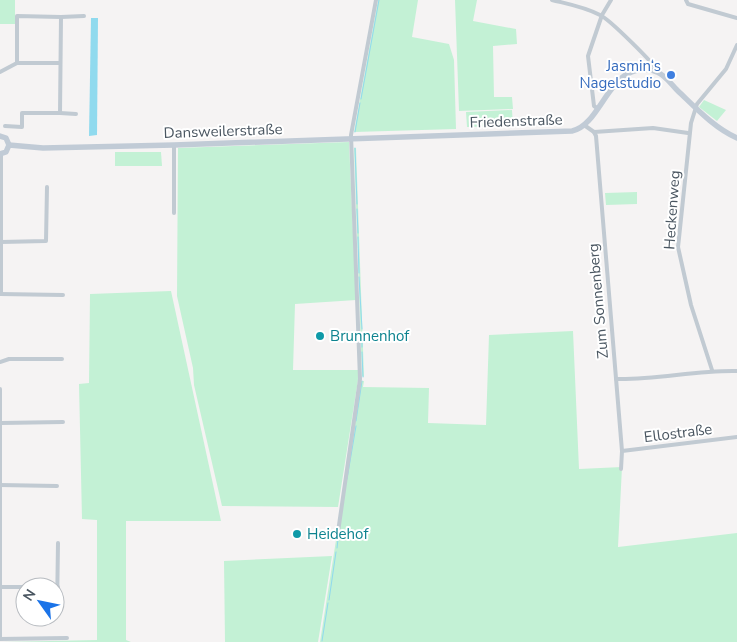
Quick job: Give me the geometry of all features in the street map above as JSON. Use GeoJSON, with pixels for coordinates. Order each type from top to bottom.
{"type":"FeatureCollection","features":[{"type":"Feature","properties":{"kind":"main road","name":"Friedenstraße"},"geometry":{"type":"LineString","coordinates":[[438,136],[572,132],[584,125],[616,83],[625,76],[643,70],[658,72]]}},
{"type":"Feature","properties":{"kind":"main road"},"geometry":{"type":"LineString","coordinates":[[658,72],[696,108],[718,126],[737,138]]}},
{"type":"Feature","properties":{"kind":"main road"},"geometry":{"type":"LineString","coordinates":[[0,136],[6,138],[9,145],[7,150],[0,154]]}},
{"type":"Feature","properties":{"kind":"main road","name":"Dansweilerstraße"},"geometry":{"type":"LineString","coordinates":[[9,145],[43,148],[438,136]]}},
{"type":"Feature","properties":{"kind":"street"},"geometry":{"type":"LineString","coordinates":[[337,539],[360,379],[351,139],[376,0]]}},
{"type":"Feature","properties":{"kind":"street"},"geometry":{"type":"LineString","coordinates":[[552,0],[583,7],[602,16],[646,57],[658,72]]}},
{"type":"Feature","properties":{"kind":"street"},"geometry":{"type":"LineString","coordinates":[[597,108],[594,106],[588,56],[602,16],[610,0]]}},
{"type":"Feature","properties":{"kind":"street"},"geometry":{"type":"LineString","coordinates":[[686,0],[688,4],[737,18]]}},
{"type":"Feature","properties":{"kind":"street"},"geometry":{"type":"LineString","coordinates":[[17,63],[17,16],[84,16]]}},
{"type":"Feature","properties":{"kind":"street"},"geometry":{"type":"LineString","coordinates":[[60,113],[61,16]]}},
{"type":"Feature","properties":{"kind":"street","name":"Heckenweg"},"geometry":{"type":"LineString","coordinates":[[712,370],[691,305],[678,247],[688,133],[696,108],[726,69],[737,45]]}},
{"type":"Feature","properties":{"kind":"street"},"geometry":{"type":"LineString","coordinates":[[0,72],[17,63],[60,63]]}},
{"type":"Feature","properties":{"kind":"street"},"geometry":{"type":"LineString","coordinates":[[5,126],[22,126],[22,113],[76,114]]}},
{"type":"Feature","properties":{"kind":"street"},"geometry":{"type":"LineString","coordinates":[[584,125],[594,132],[653,128],[688,133]]}},
{"type":"Feature","properties":{"kind":"street","name":"Zum Sonnenberg"},"geometry":{"type":"LineString","coordinates":[[594,132],[596,136],[607,260],[622,451],[621,469]]}},
{"type":"Feature","properties":{"kind":"street"},"geometry":{"type":"LineString","coordinates":[[174,145],[174,212]]}},
{"type":"Feature","properties":{"kind":"street"},"geometry":{"type":"LineString","coordinates":[[0,154],[0,294],[63,295]]}},
{"type":"Feature","properties":{"kind":"street"},"geometry":{"type":"LineString","coordinates":[[1,242],[46,240],[47,188]]}},
{"type":"Feature","properties":{"kind":"street"},"geometry":{"type":"LineString","coordinates":[[0,362],[9,359],[62,359]]}},
{"type":"Feature","properties":{"kind":"street"},"geometry":{"type":"LineString","coordinates":[[616,379],[644,380],[712,370],[737,371]]}},
{"type":"Feature","properties":{"kind":"street"},"geometry":{"type":"LineString","coordinates":[[0,389],[0,639],[67,638]]}},
{"type":"Feature","properties":{"kind":"street"},"geometry":{"type":"LineString","coordinates":[[1,423],[63,422]]}},
{"type":"Feature","properties":{"kind":"street","name":"Ellostraße"},"geometry":{"type":"LineString","coordinates":[[622,451],[737,437]]}},
{"type":"Feature","properties":{"kind":"street"},"geometry":{"type":"LineString","coordinates":[[0,485],[57,486]]}},
{"type":"Feature","properties":{"kind":"street"},"geometry":{"type":"LineString","coordinates":[[58,543],[58,577]]}},
{"type":"Feature","properties":{"kind":"street"},"geometry":{"type":"LineString","coordinates":[[1,587],[15,587]]}},
{"type":"Feature","properties":{"kind":"green space"},"geometry":{"type":"Polygon","coordinates":[[[0,0],[15,0],[15,24],[0,24],[0,0]]]}},
{"type":"Feature","properties":{"kind":"green space"},"geometry":{"type":"Polygon","coordinates":[[[378,0],[418,0],[412,37],[449,44],[454,60],[456,129],[354,132],[378,0]]]}},
{"type":"Feature","properties":{"kind":"green space"},"geometry":{"type":"Polygon","coordinates":[[[455,0],[477,0],[473,21],[516,29],[517,44],[493,46],[494,97],[512,97],[513,109],[459,111],[455,0]]]}},
{"type":"Feature","properties":{"kind":"green space"},"geometry":{"type":"Polygon","coordinates":[[[704,100],[726,110],[717,121],[699,107],[704,100]]]}},
{"type":"Feature","properties":{"kind":"green space"},"geometry":{"type":"Polygon","coordinates":[[[512,110],[513,126],[467,127],[466,112],[512,110]]]}},
{"type":"Feature","properties":{"kind":"green space"},"geometry":{"type":"Polygon","coordinates":[[[349,142],[356,300],[295,304],[293,370],[358,370],[338,507],[222,506],[194,385],[193,368],[177,296],[178,148],[349,142]]]}},
{"type":"Feature","properties":{"kind":"green space"},"geometry":{"type":"Polygon","coordinates":[[[354,148],[356,148],[364,377],[362,376],[354,148]]]}},
{"type":"Feature","properties":{"kind":"green space"},"geometry":{"type":"Polygon","coordinates":[[[115,152],[161,152],[162,166],[115,166],[115,152]]]}},
{"type":"Feature","properties":{"kind":"green space"},"geometry":{"type":"Polygon","coordinates":[[[637,192],[637,204],[606,205],[605,193],[637,192]]]}},
{"type":"Feature","properties":{"kind":"green space"},"geometry":{"type":"Polygon","coordinates":[[[171,291],[221,521],[126,521],[126,640],[131,642],[3,642],[97,640],[97,520],[82,519],[79,384],[89,383],[90,294],[171,291]]]}},
{"type":"Feature","properties":{"kind":"green space"},"geometry":{"type":"Polygon","coordinates":[[[573,331],[579,469],[622,467],[618,547],[737,533],[737,642],[320,642],[361,381],[364,381],[363,387],[429,388],[428,423],[486,425],[489,335],[573,331]]]}},
{"type":"Feature","properties":{"kind":"green space"},"geometry":{"type":"Polygon","coordinates":[[[332,556],[318,642],[225,642],[224,561],[332,556]]]}},
{"type":"Feature","properties":{"kind":"water"},"geometry":{"type":"Polygon","coordinates":[[[91,18],[98,18],[97,135],[89,136],[91,18]]]}},
{"type":"Feature","properties":{"kind":"waterway"},"geometry":{"type":"LineString","coordinates":[[361,99],[379,0]]}},
{"type":"Feature","properties":{"kind":"waterway"},"geometry":{"type":"LineString","coordinates":[[355,132],[360,103]]}},
{"type":"Feature","properties":{"kind":"waterway"},"geometry":{"type":"LineString","coordinates":[[355,148],[357,204]]}},
{"type":"Feature","properties":{"kind":"waterway"},"geometry":{"type":"LineString","coordinates":[[357,209],[358,233]]}},
{"type":"Feature","properties":{"kind":"waterway"},"geometry":{"type":"LineString","coordinates":[[358,237],[359,273]]}},
{"type":"Feature","properties":{"kind":"waterway"},"geometry":{"type":"LineString","coordinates":[[359,277],[362,329]]}},
{"type":"Feature","properties":{"kind":"waterway"},"geometry":{"type":"LineString","coordinates":[[362,333],[362,347]]}},
{"type":"Feature","properties":{"kind":"waterway"},"geometry":{"type":"LineString","coordinates":[[362,352],[363,377]]}},
{"type":"Feature","properties":{"kind":"waterway"},"geometry":{"type":"LineString","coordinates":[[356,421],[362,381]]}},
{"type":"Feature","properties":{"kind":"waterway"},"geometry":{"type":"LineString","coordinates":[[347,479],[356,426]]}},
{"type":"Feature","properties":{"kind":"waterway"},"geometry":{"type":"LineString","coordinates":[[337,548],[338,539]]}},
{"type":"Feature","properties":{"kind":"waterway"},"geometry":{"type":"LineString","coordinates":[[329,600],[336,552]]}},
{"type":"Feature","properties":{"kind":"waterway"},"geometry":{"type":"LineString","coordinates":[[322,641],[328,603]]}},
{"type":"Feature","properties":{"kind":"place","name":"Jasmin‘s Nagelstudio"},"geometry":{"type":"Point","coordinates":[671,75]}},
{"type":"Feature","properties":{"kind":"place","name":"Brunnenhof"},"geometry":{"type":"Point","coordinates":[320,336]}},
{"type":"Feature","properties":{"kind":"place","name":"Heidehof"},"geometry":{"type":"Point","coordinates":[297,534]}}]}
